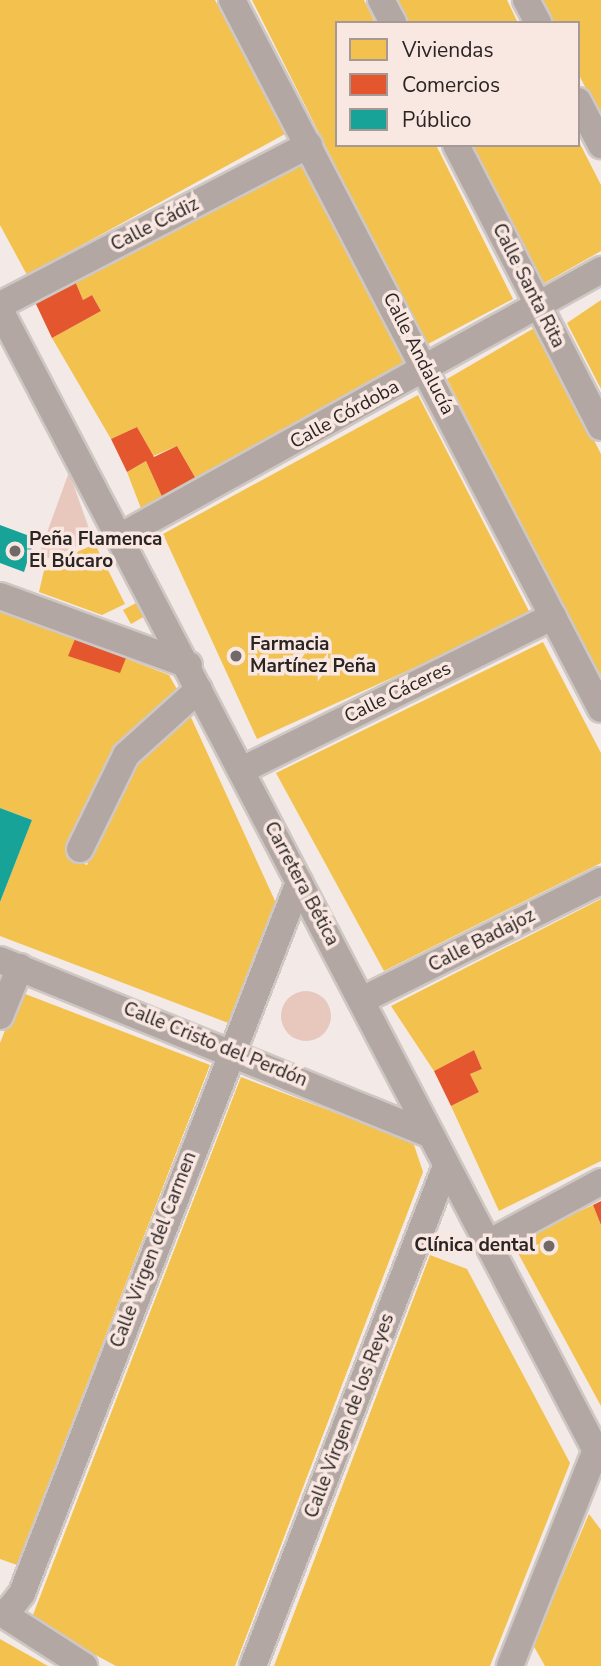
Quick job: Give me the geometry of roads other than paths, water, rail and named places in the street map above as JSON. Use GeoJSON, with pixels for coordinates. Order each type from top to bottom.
{"type":"FeatureCollection","features":[{"type":"Feature","properties":{"kind":"street","name":"Calle Andalucía"},"geometry":{"type":"LineString","coordinates":[[232,0],[427,370],[601,709]]}},
{"type":"Feature","properties":{"kind":"street"},"geometry":{"type":"LineString","coordinates":[[381,0],[392,21]]}},
{"type":"Feature","properties":{"kind":"street"},"geometry":{"type":"LineString","coordinates":[[526,0],[537,21]]}},
{"type":"Feature","properties":{"kind":"street"},"geometry":{"type":"LineString","coordinates":[[580,105],[601,145]]}},
{"type":"Feature","properties":{"kind":"street","name":"Calle Cádiz"},"geometry":{"type":"LineString","coordinates":[[1,312],[309,145]]}},
{"type":"Feature","properties":{"kind":"street","name":"Calle Santa Rita"},"geometry":{"type":"LineString","coordinates":[[457,147],[601,427]]}},
{"type":"Feature","properties":{"kind":"street","name":"Calle Córdoba"},"geometry":{"type":"LineString","coordinates":[[123,535],[427,370],[537,304],[601,270]]}},
{"type":"Feature","properties":{"kind":"street","name":"Carretera Bética"},"geometry":{"type":"LineString","coordinates":[[1,312],[123,535],[428,1134],[599,1455]]}},
{"type":"Feature","properties":{"kind":"street"},"geometry":{"type":"LineString","coordinates":[[0,596],[194,677],[126,755],[80,849]]}},
{"type":"Feature","properties":{"kind":"street","name":"Calle Cáceres"},"geometry":{"type":"LineString","coordinates":[[242,770],[553,616]]}},
{"type":"Feature","properties":{"kind":"street","name":"Calle Badajoz"},"geometry":{"type":"LineString","coordinates":[[362,1000],[601,881]]}},
{"type":"Feature","properties":{"kind":"street","name":"Calle Virgen del Carmen"},"geometry":{"type":"LineString","coordinates":[[3,1614],[22,1593],[299,882]]}},
{"type":"Feature","properties":{"kind":"street"},"geometry":{"type":"LineString","coordinates":[[0,1016],[10,964]]}},
{"type":"Feature","properties":{"kind":"street","name":"Calle Cristo del Perdón"},"geometry":{"type":"LineString","coordinates":[[10,964],[231,1051],[428,1134]]}},
{"type":"Feature","properties":{"kind":"street"},"geometry":{"type":"LineString","coordinates":[[363,1105],[398,1072]]}},
{"type":"Feature","properties":{"kind":"street","name":"Calle Virgen de los Reyes"},"geometry":{"type":"LineString","coordinates":[[253,1666],[446,1166]]}},
{"type":"Feature","properties":{"kind":"street"},"geometry":{"type":"LineString","coordinates":[[488,1243],[601,1182]]}},
{"type":"Feature","properties":{"kind":"street"},"geometry":{"type":"LineString","coordinates":[[533,1666],[514,1654],[599,1455]]}},
{"type":"Feature","properties":{"kind":"street"},"geometry":{"type":"LineString","coordinates":[[3,1614],[84,1666]]}},
{"type":"Feature","properties":{"kind":"place","name":"Peña Flamenca El Búcaro"},"geometry":{"type":"Point","coordinates":[15,551]}},
{"type":"Feature","properties":{"kind":"place","name":"Farmacia Martínez Peña"},"geometry":{"type":"Point","coordinates":[236,656]}},
{"type":"Feature","properties":{"kind":"place","name":"Clínica dental"},"geometry":{"type":"Point","coordinates":[549,1246]}}]}
